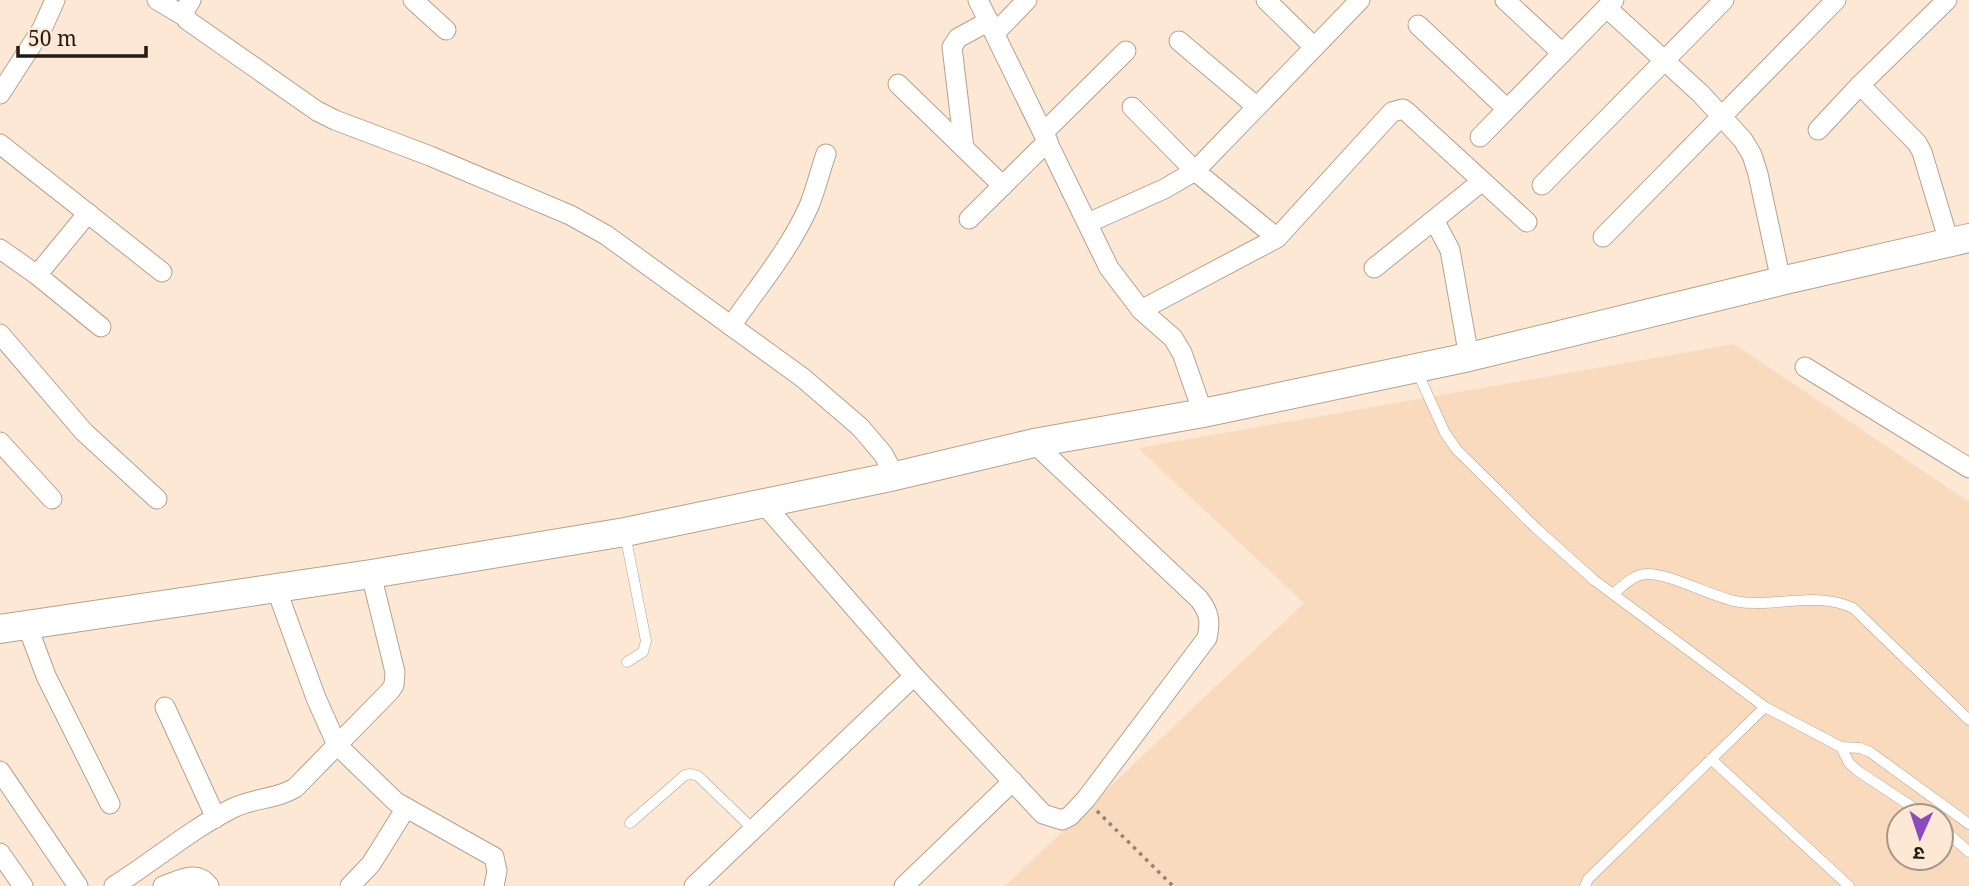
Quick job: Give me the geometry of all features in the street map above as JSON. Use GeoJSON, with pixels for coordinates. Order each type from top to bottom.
{"type":"FeatureCollection","features":[{"type":"Feature","properties":{"kind":"main road"},"geometry":{"type":"LineString","coordinates":[[14,627],[371,574],[625,532],[895,476],[1034,443],[1203,413],[1469,357],[1959,240]]}},
{"type":"Feature","properties":{"kind":"street"},"geometry":{"type":"LineString","coordinates":[[0,94],[42,29],[55,0]]}},
{"type":"Feature","properties":{"kind":"street"},"geometry":{"type":"LineString","coordinates":[[157,0],[188,8],[296,98],[335,120],[430,156],[590,226],[803,379],[860,427],[883,454],[895,476]]}},
{"type":"Feature","properties":{"kind":"street"},"geometry":{"type":"LineString","coordinates":[[413,0],[446,30]]}},
{"type":"Feature","properties":{"kind":"street"},"geometry":{"type":"LineString","coordinates":[[978,0],[1109,268],[1141,310],[1173,338],[1182,353],[1203,413]]}},
{"type":"Feature","properties":{"kind":"street"},"geometry":{"type":"LineString","coordinates":[[964,148],[952,47],[958,38],[992,27],[1027,0]]}},
{"type":"Feature","properties":{"kind":"street"},"geometry":{"type":"LineString","coordinates":[[1266,0],[1314,47]]}},
{"type":"Feature","properties":{"kind":"street"},"geometry":{"type":"LineString","coordinates":[[1088,223],[1164,189],[1195,171],[1360,0]]}},
{"type":"Feature","properties":{"kind":"street"},"geometry":{"type":"LineString","coordinates":[[1506,0],[1562,54]]}},
{"type":"Feature","properties":{"kind":"street"},"geometry":{"type":"LineString","coordinates":[[1542,185],[1724,0]]}},
{"type":"Feature","properties":{"kind":"street"},"geometry":{"type":"LineString","coordinates":[[1603,237],[1723,118],[1836,0]]}},
{"type":"Feature","properties":{"kind":"street"},"geometry":{"type":"LineString","coordinates":[[1818,130],[1947,0]]}},
{"type":"Feature","properties":{"kind":"street"},"geometry":{"type":"LineString","coordinates":[[1480,137],[1611,4],[1743,140],[1752,155],[1781,281]]}},
{"type":"Feature","properties":{"kind":"street"},"geometry":{"type":"LineString","coordinates":[[1418,25],[1507,109]]}},
{"type":"Feature","properties":{"kind":"street"},"geometry":{"type":"LineString","coordinates":[[1179,41],[1256,106]]}},
{"type":"Feature","properties":{"kind":"street"},"geometry":{"type":"LineString","coordinates":[[969,219],[1003,186],[1126,51]]}},
{"type":"Feature","properties":{"kind":"street"},"geometry":{"type":"LineString","coordinates":[[898,84],[1003,186]]}},
{"type":"Feature","properties":{"kind":"street"},"geometry":{"type":"LineString","coordinates":[[1860,85],[1917,143],[1959,240]]}},
{"type":"Feature","properties":{"kind":"street"},"geometry":{"type":"LineString","coordinates":[[1132,107],[1195,171],[1277,239]]}},
{"type":"Feature","properties":{"kind":"street"},"geometry":{"type":"LineString","coordinates":[[1141,310],[1277,239],[1392,112],[1397,110],[1403,109],[1407,112],[1527,222]]}},
{"type":"Feature","properties":{"kind":"street"},"geometry":{"type":"LineString","coordinates":[[0,144],[162,272]]}},
{"type":"Feature","properties":{"kind":"street"},"geometry":{"type":"LineString","coordinates":[[731,326],[798,226],[810,203],[826,153]]}},
{"type":"Feature","properties":{"kind":"street"},"geometry":{"type":"LineString","coordinates":[[1374,268],[1481,182]]}},
{"type":"Feature","properties":{"kind":"street"},"geometry":{"type":"LineString","coordinates":[[37,275],[88,213]]}},
{"type":"Feature","properties":{"kind":"street"},"geometry":{"type":"LineString","coordinates":[[1434,220],[1450,250],[1469,357]]}},
{"type":"Feature","properties":{"kind":"street"},"geometry":{"type":"LineString","coordinates":[[0,248],[101,327]]}},
{"type":"Feature","properties":{"kind":"street"},"geometry":{"type":"LineString","coordinates":[[0,334],[84,432],[158,499]]}},
{"type":"Feature","properties":{"kind":"street"},"geometry":{"type":"LineString","coordinates":[[1805,367],[1969,468]]}},
{"type":"Feature","properties":{"kind":"street"},"geometry":{"type":"LineString","coordinates":[[0,442],[52,499]]}},
{"type":"Feature","properties":{"kind":"street"},"geometry":{"type":"LineString","coordinates":[[763,503],[914,676],[1043,814],[1062,820],[1070,816],[1086,799],[1207,638],[1210,625],[1208,611],[1199,599],[1034,443]]}},
{"type":"Feature","properties":{"kind":"street"},"geometry":{"type":"LineString","coordinates":[[120,885],[216,818],[249,801],[286,793],[295,788],[390,691],[396,677],[371,574]]}},
{"type":"Feature","properties":{"kind":"street"},"geometry":{"type":"LineString","coordinates":[[276,588],[316,698],[337,745],[406,808],[494,857],[497,871],[494,886]]}},
{"type":"Feature","properties":{"kind":"street"},"geometry":{"type":"LineString","coordinates":[[14,627],[46,676],[110,804]]}},
{"type":"Feature","properties":{"kind":"street"},"geometry":{"type":"LineString","coordinates":[[694,886],[914,676]]}},
{"type":"Feature","properties":{"kind":"street"},"geometry":{"type":"LineString","coordinates":[[166,707],[216,818]]}},
{"type":"Feature","properties":{"kind":"street"},"geometry":{"type":"LineString","coordinates":[[0,771],[78,886]]}},
{"type":"Feature","properties":{"kind":"street"},"geometry":{"type":"LineString","coordinates":[[904,886],[1013,780]]}},
{"type":"Feature","properties":{"kind":"street"},"geometry":{"type":"LineString","coordinates":[[350,886],[371,864],[406,808]]}},
{"type":"Feature","properties":{"kind":"street"},"geometry":{"type":"LineString","coordinates":[[0,853],[23,886]]}},
{"type":"Feature","properties":{"kind":"street"},"geometry":{"type":"LineString","coordinates":[[163,886],[196,876],[203,878],[209,886]]}},
{"type":"Feature","properties":{"kind":"lane"},"geometry":{"type":"LineString","coordinates":[[1415,367],[1445,433],[1457,450],[1537,529],[1594,580],[1765,707],[1841,747],[1860,748],[1870,752],[1969,824]]}},
{"type":"Feature","properties":{"kind":"lane"},"geometry":{"type":"LineString","coordinates":[[625,532],[646,641],[643,653],[627,662]]}},
{"type":"Feature","properties":{"kind":"lane"},"geometry":{"type":"LineString","coordinates":[[1614,593],[1636,576],[1653,574],[1736,601],[1819,598],[1840,602],[1853,608],[1969,720]]}},
{"type":"Feature","properties":{"kind":"lane"},"geometry":{"type":"LineString","coordinates":[[1586,886],[1588,879],[1765,707]]}},
{"type":"Feature","properties":{"kind":"lane"},"geometry":{"type":"LineString","coordinates":[[1841,747],[1849,763],[1858,771],[1905,802]]}},
{"type":"Feature","properties":{"kind":"lane"},"geometry":{"type":"LineString","coordinates":[[1711,759],[1849,886]]}},
{"type":"Feature","properties":{"kind":"lane"},"geometry":{"type":"LineString","coordinates":[[630,823],[685,775],[691,774],[698,776],[753,829]]}},
{"type":"Feature","properties":{"kind":"lane"},"geometry":{"type":"LineString","coordinates":[[1955,840],[1969,852]]}},
{"type":"Feature","properties":{"kind":"path"},"geometry":{"type":"LineString","coordinates":[[1086,799],[1173,886]]}},
{"type":"Feature","properties":{"kind":"shaded area"},"geometry":{"type":"Polygon","coordinates":[[[1734,344],[1969,502],[1969,886],[1005,886],[1304,603],[1138,448],[1734,344]]]}}]}
